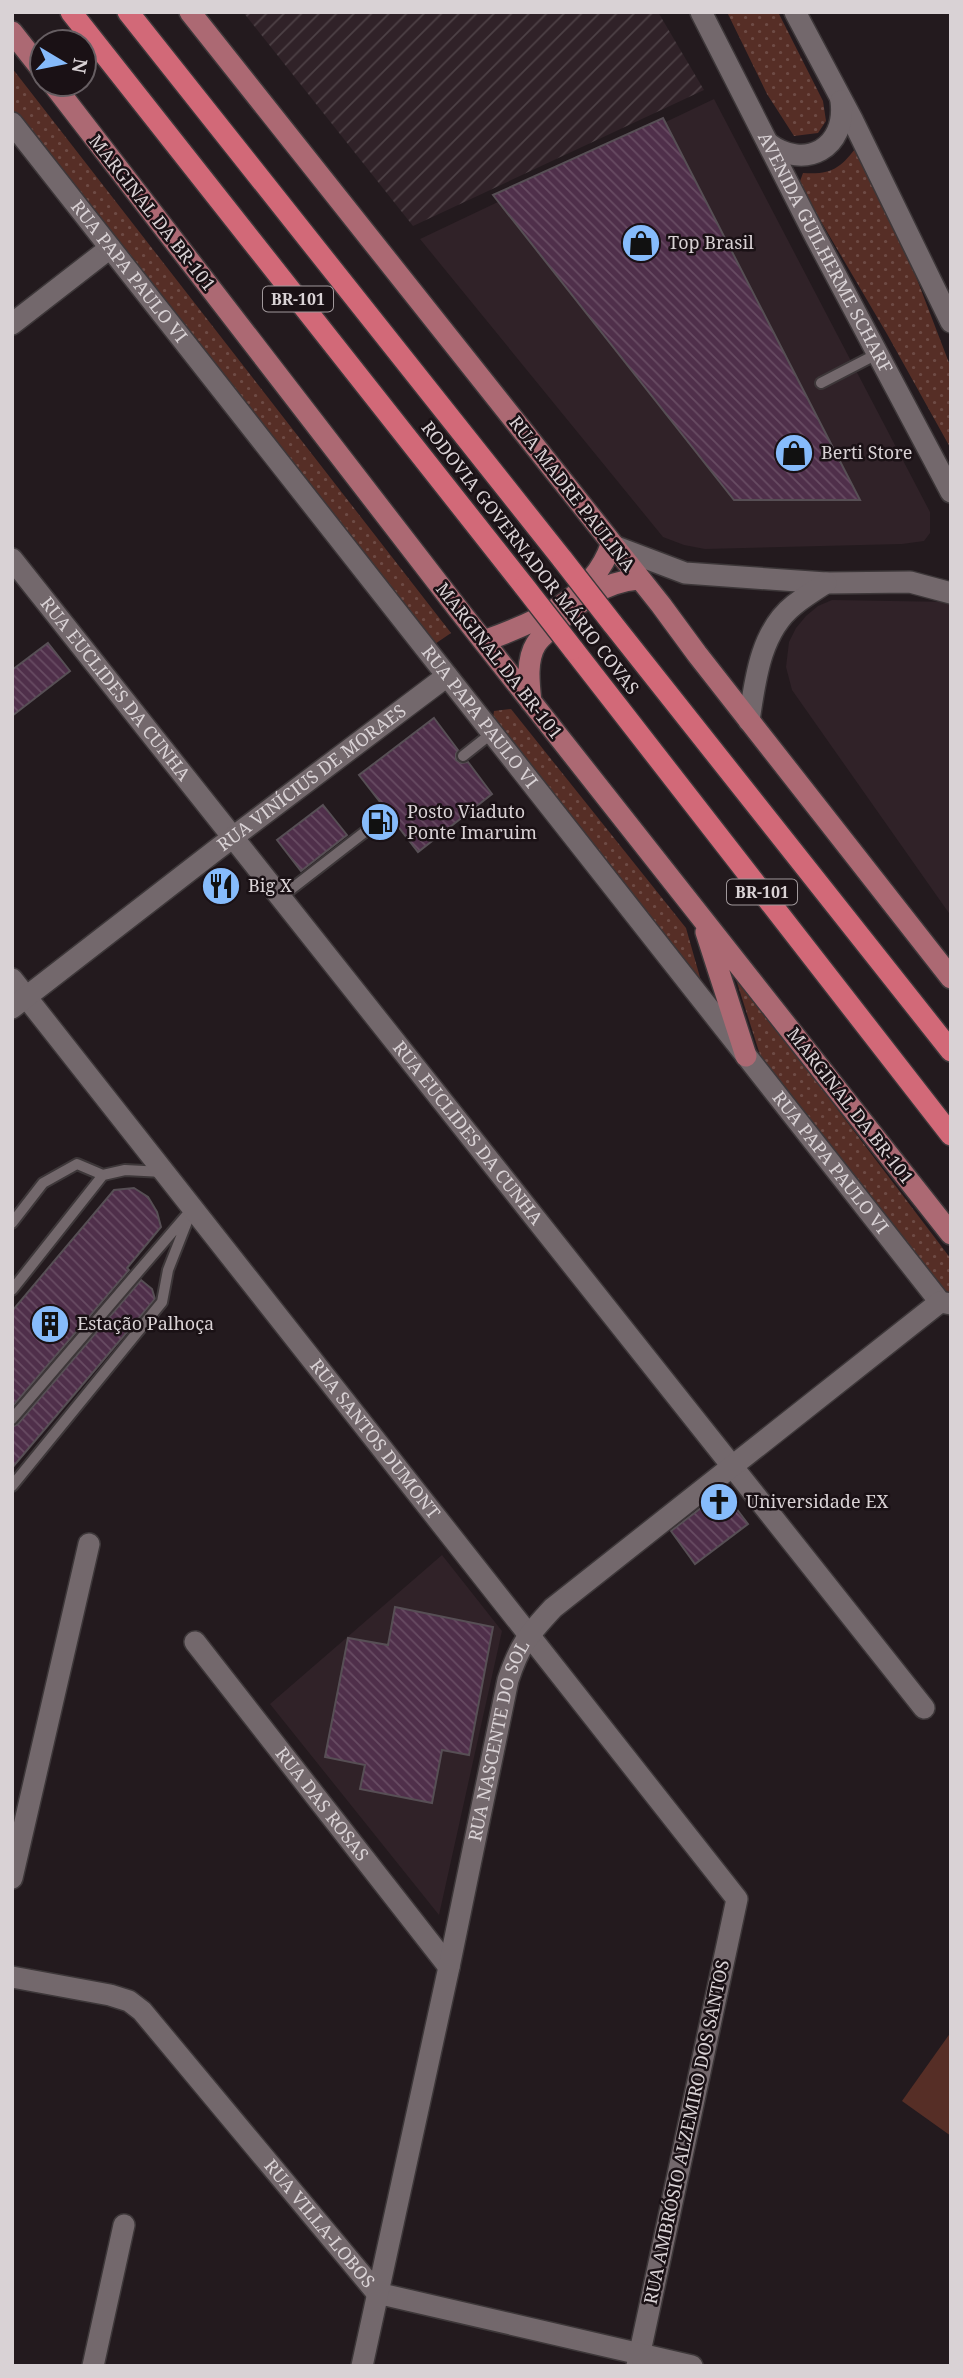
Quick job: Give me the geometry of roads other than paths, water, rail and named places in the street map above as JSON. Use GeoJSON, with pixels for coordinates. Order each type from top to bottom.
{"type":"FeatureCollection","features":[{"type":"Feature","properties":{"kind":"highway","name":"RODOVIA GOVERNADOR MÁRIO COVAS"},"geometry":{"type":"LineString","coordinates":[[71,12],[524,586],[951,1135]]}},
{"type":"Feature","properties":{"kind":"highway","name":"RODOVIA GOVERNADOR MÁRIO COVAS"},"geometry":{"type":"LineString","coordinates":[[128,12],[951,1051]]}},
{"type":"Feature","properties":{"kind":"main road","name":"RUA MADRE PAULINA"},"geometry":{"type":"LineString","coordinates":[[190,12],[661,605],[748,721],[951,978]]}},
{"type":"Feature","properties":{"kind":"main road"},"geometry":{"type":"LineString","coordinates":[[12,32],[28,52]]}},
{"type":"Feature","properties":{"kind":"main road","name":"MARGINAL DA BR-101"},"geometry":{"type":"LineString","coordinates":[[64,98],[531,702],[951,1234]]}},
{"type":"Feature","properties":{"kind":"main road"},"geometry":{"type":"LineString","coordinates":[[484,641],[534,623],[573,597],[606,562],[611,545]]}},
{"type":"Feature","properties":{"kind":"main road"},"geometry":{"type":"LineString","coordinates":[[531,702],[531,659],[536,643],[577,603],[602,588],[638,579]]}},
{"type":"Feature","properties":{"kind":"main road"},"geometry":{"type":"LineString","coordinates":[[701,917],[746,1056]]}},
{"type":"Feature","properties":{"kind":"street","name":"AVENIDA GUILHERME SCHARF"},"geometry":{"type":"LineString","coordinates":[[701,12],[951,492]]}},
{"type":"Feature","properties":{"kind":"street"},"geometry":{"type":"LineString","coordinates":[[795,12],[951,322]]}},
{"type":"Feature","properties":{"kind":"street"},"geometry":{"type":"LineString","coordinates":[[768,143],[776,150],[799,156],[820,151],[830,144],[841,124],[842,102]]}},
{"type":"Feature","properties":{"kind":"street","name":"RUA PAPA PAULO VI"},"geometry":{"type":"LineString","coordinates":[[12,123],[746,1056],[945,1303]]}},
{"type":"Feature","properties":{"kind":"street"},"geometry":{"type":"LineString","coordinates":[[12,324],[110,248]]}},
{"type":"Feature","properties":{"kind":"street"},"geometry":{"type":"LineString","coordinates":[[611,545],[685,573],[825,583],[910,582],[951,575]]}},
{"type":"Feature","properties":{"kind":"street","name":"RUA EUCLIDES DA CUNHA"},"geometry":{"type":"LineString","coordinates":[[12,559],[924,1708]]}},
{"type":"Feature","properties":{"kind":"street"},"geometry":{"type":"LineString","coordinates":[[910,582],[951,593]]}},
{"type":"Feature","properties":{"kind":"street"},"geometry":{"type":"LineString","coordinates":[[748,721],[756,677],[774,627],[792,606],[825,583]]}},
{"type":"Feature","properties":{"kind":"street","name":"RUA VINÍCIUS DE MORAES"},"geometry":{"type":"LineString","coordinates":[[19,1002],[447,676]]}},
{"type":"Feature","properties":{"kind":"street","name":"RUA SANTOS DUMONT"},"geometry":{"type":"LineString","coordinates":[[12,979],[19,1002],[163,1172],[737,1899]]}},
{"type":"Feature","properties":{"kind":"street","name":"RUA NASCENTE DO SOL"},"geometry":{"type":"LineString","coordinates":[[362,2366],[449,1967],[508,1679],[518,1651],[528,1635],[553,1608],[731,1465],[945,1303]]}},
{"type":"Feature","properties":{"kind":"street"},"geometry":{"type":"LineString","coordinates":[[12,1878],[89,1544]]}},
{"type":"Feature","properties":{"kind":"street","name":"RUA DAS ROSAS"},"geometry":{"type":"LineString","coordinates":[[195,1642],[449,1967]]}},
{"type":"Feature","properties":{"kind":"street","name":"RUA AMBRÓSIO ALZEMIRO DOS SANTOS"},"geometry":{"type":"LineString","coordinates":[[639,2360],[737,1899]]}},
{"type":"Feature","properties":{"kind":"street","name":"RUA VILLA-LOBOS"},"geometry":{"type":"LineString","coordinates":[[12,1977],[110,1995],[129,2001],[142,2011],[377,2293],[639,2360],[692,2366]]}},
{"type":"Feature","properties":{"kind":"street"},"geometry":{"type":"LineString","coordinates":[[93,2366],[124,2224]]}},
{"type":"Feature","properties":{"kind":"lane"},"geometry":{"type":"LineString","coordinates":[[821,383],[877,354]]}},
{"type":"Feature","properties":{"kind":"lane"},"geometry":{"type":"LineString","coordinates":[[463,756],[492,733]]}},
{"type":"Feature","properties":{"kind":"lane"},"geometry":{"type":"LineString","coordinates":[[281,897],[388,814]]}},
{"type":"Feature","properties":{"kind":"lane"},"geometry":{"type":"LineString","coordinates":[[12,1223],[43,1183],[77,1164],[103,1175],[125,1170],[163,1172]]}},
{"type":"Feature","properties":{"kind":"lane"},"geometry":{"type":"LineString","coordinates":[[12,1290],[103,1175]]}},
{"type":"Feature","properties":{"kind":"lane"},"geometry":{"type":"LineString","coordinates":[[12,1419],[192,1209]]}},
{"type":"Feature","properties":{"kind":"lane"},"geometry":{"type":"LineString","coordinates":[[12,1486],[162,1302],[168,1270],[192,1209]]}},
{"type":"Feature","properties":{"kind":"place","name":"Top Brasil"},"geometry":{"type":"Point","coordinates":[641,243]}},
{"type":"Feature","properties":{"kind":"place","name":"Berti Store"},"geometry":{"type":"Point","coordinates":[794,453]}},
{"type":"Feature","properties":{"kind":"place","name":"Posto Viaduto Ponte Imaruim"},"geometry":{"type":"Point","coordinates":[380,822]}},
{"type":"Feature","properties":{"kind":"place","name":"Big X"},"geometry":{"type":"Point","coordinates":[221,886]}},
{"type":"Feature","properties":{"kind":"place","name":"Estação Palhoça"},"geometry":{"type":"Point","coordinates":[50,1324]}},
{"type":"Feature","properties":{"kind":"place","name":"Universidade EX"},"geometry":{"type":"Point","coordinates":[719,1502]}}]}
